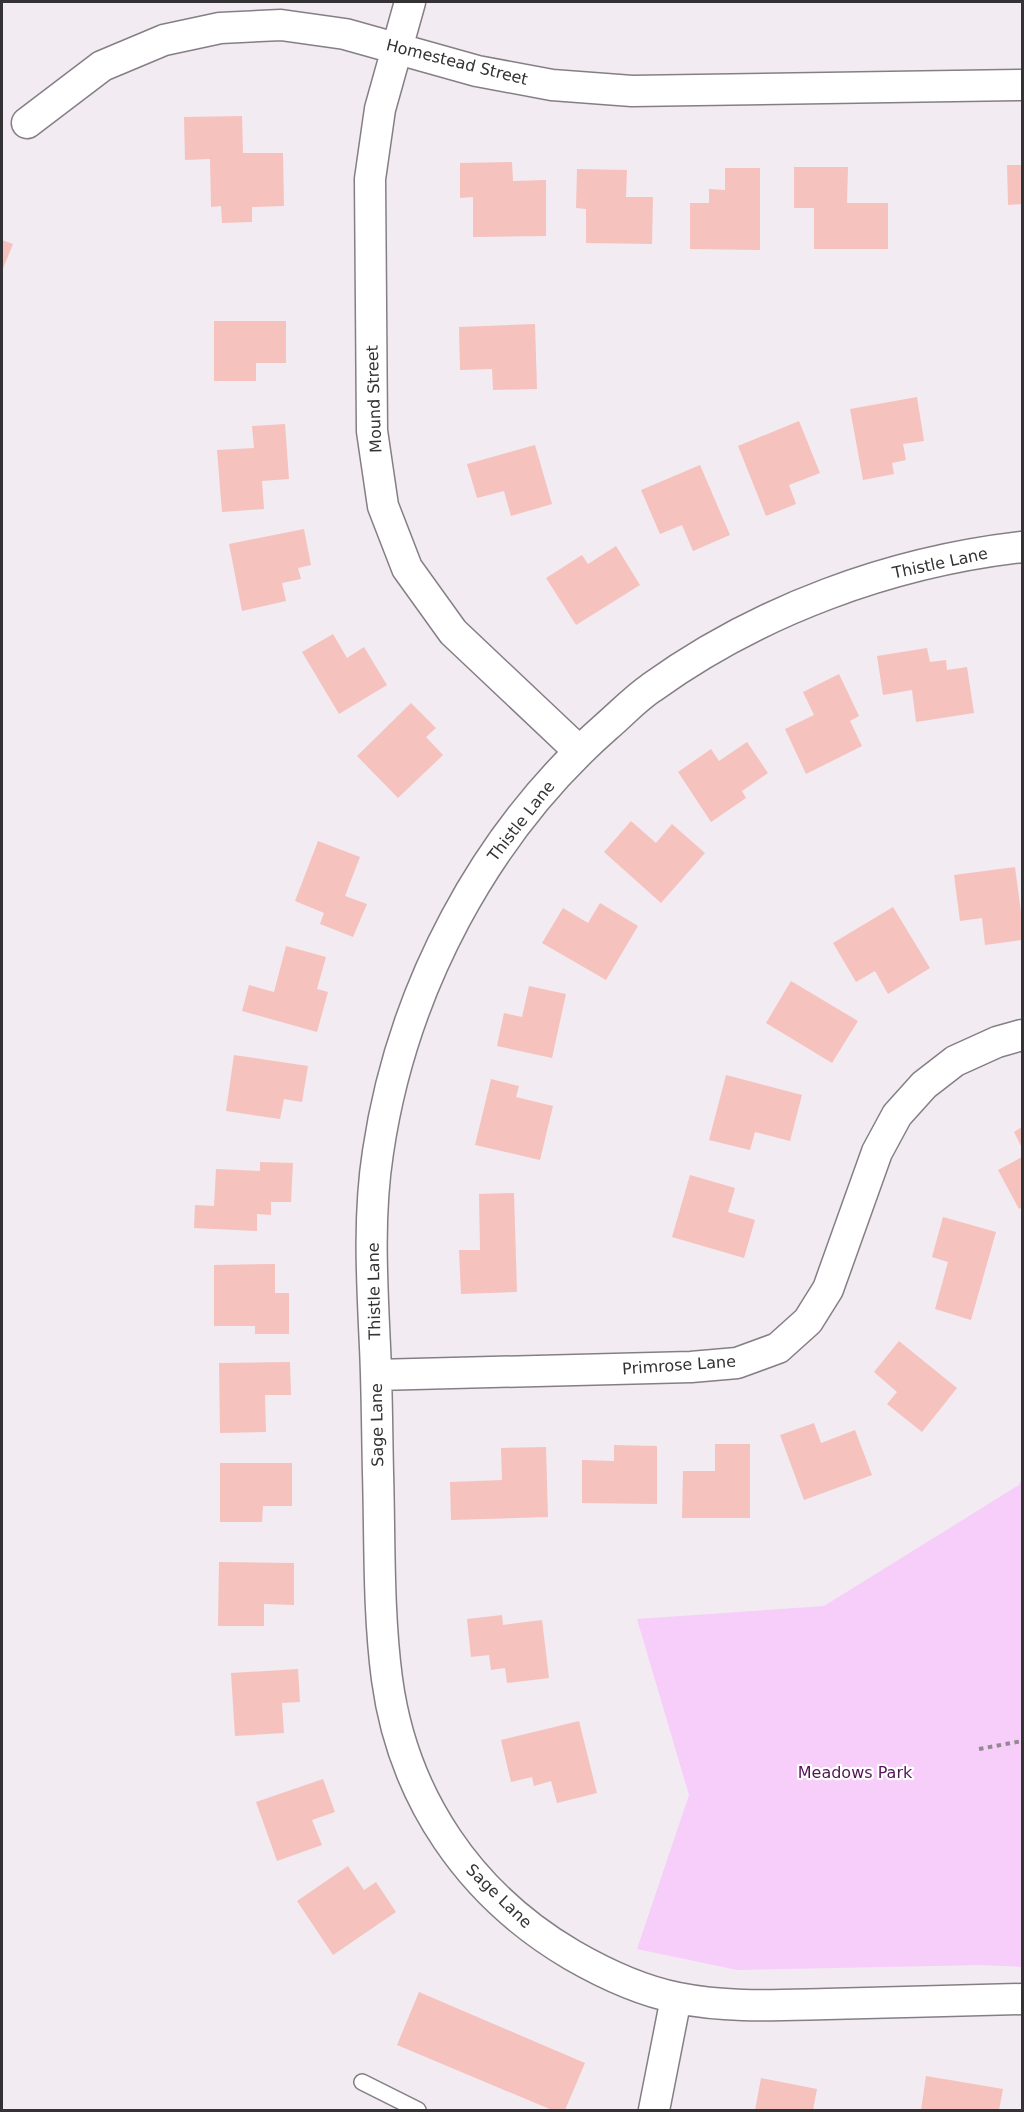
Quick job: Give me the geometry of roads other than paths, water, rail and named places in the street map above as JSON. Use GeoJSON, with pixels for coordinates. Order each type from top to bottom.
{"type":"FeatureCollection","features":[{"type":"Feature","properties":{"kind":"street","name":"Mound Street"},"geometry":{"type":"LineString","coordinates":[[410,2],[380,110],[370,179],[372,431],[383,506],[407,568],[453,632],[579,751]]}},
{"type":"Feature","properties":{"kind":"street","name":"Homestead Street"},"geometry":{"type":"LineString","coordinates":[[27,123],[102,66],[164,40],[220,28],[281,25],[345,34],[477,71],[552,85],[632,91],[1023,85]]}},
{"type":"Feature","properties":{"kind":"street","name":"Thistle Lane"},"geometry":{"type":"LineString","coordinates":[[376,1375],[372,1275],[373,1209],[377,1153],[392,1082],[432,967],[455,917],[486,866],[517,822],[579,751],[648,690],[725,640],[855,583],[930,562],[1023,547]]}},
{"type":"Feature","properties":{"kind":"street","name":"Primrose Lane"},"geometry":{"type":"LineString","coordinates":[[376,1375],[691,1367],[737,1363],[778,1348],[808,1321],[828,1289],[877,1152],[897,1115],[924,1085],[955,1061],[997,1042],[1023,1035]]}},
{"type":"Feature","properties":{"kind":"street","name":"Sage Lane"},"geometry":{"type":"LineString","coordinates":[[376,1375],[381,1624],[388,1685],[400,1739],[416,1785],[445,1839],[481,1882],[526,1924],[572,1955],[617,1978],[676,1998],[732,2004],[1023,1999]]}},
{"type":"Feature","properties":{"kind":"street"},"geometry":{"type":"LineString","coordinates":[[654,2110],[676,1998]]}},
{"type":"Feature","properties":{"kind":"lane"},"geometry":{"type":"LineString","coordinates":[[362,2082],[418,2110]]}},
{"type":"Feature","properties":{"kind":"park label","name":"Meadows Park"},"geometry":{"type":"Point","coordinates":[855,1772]}}]}
